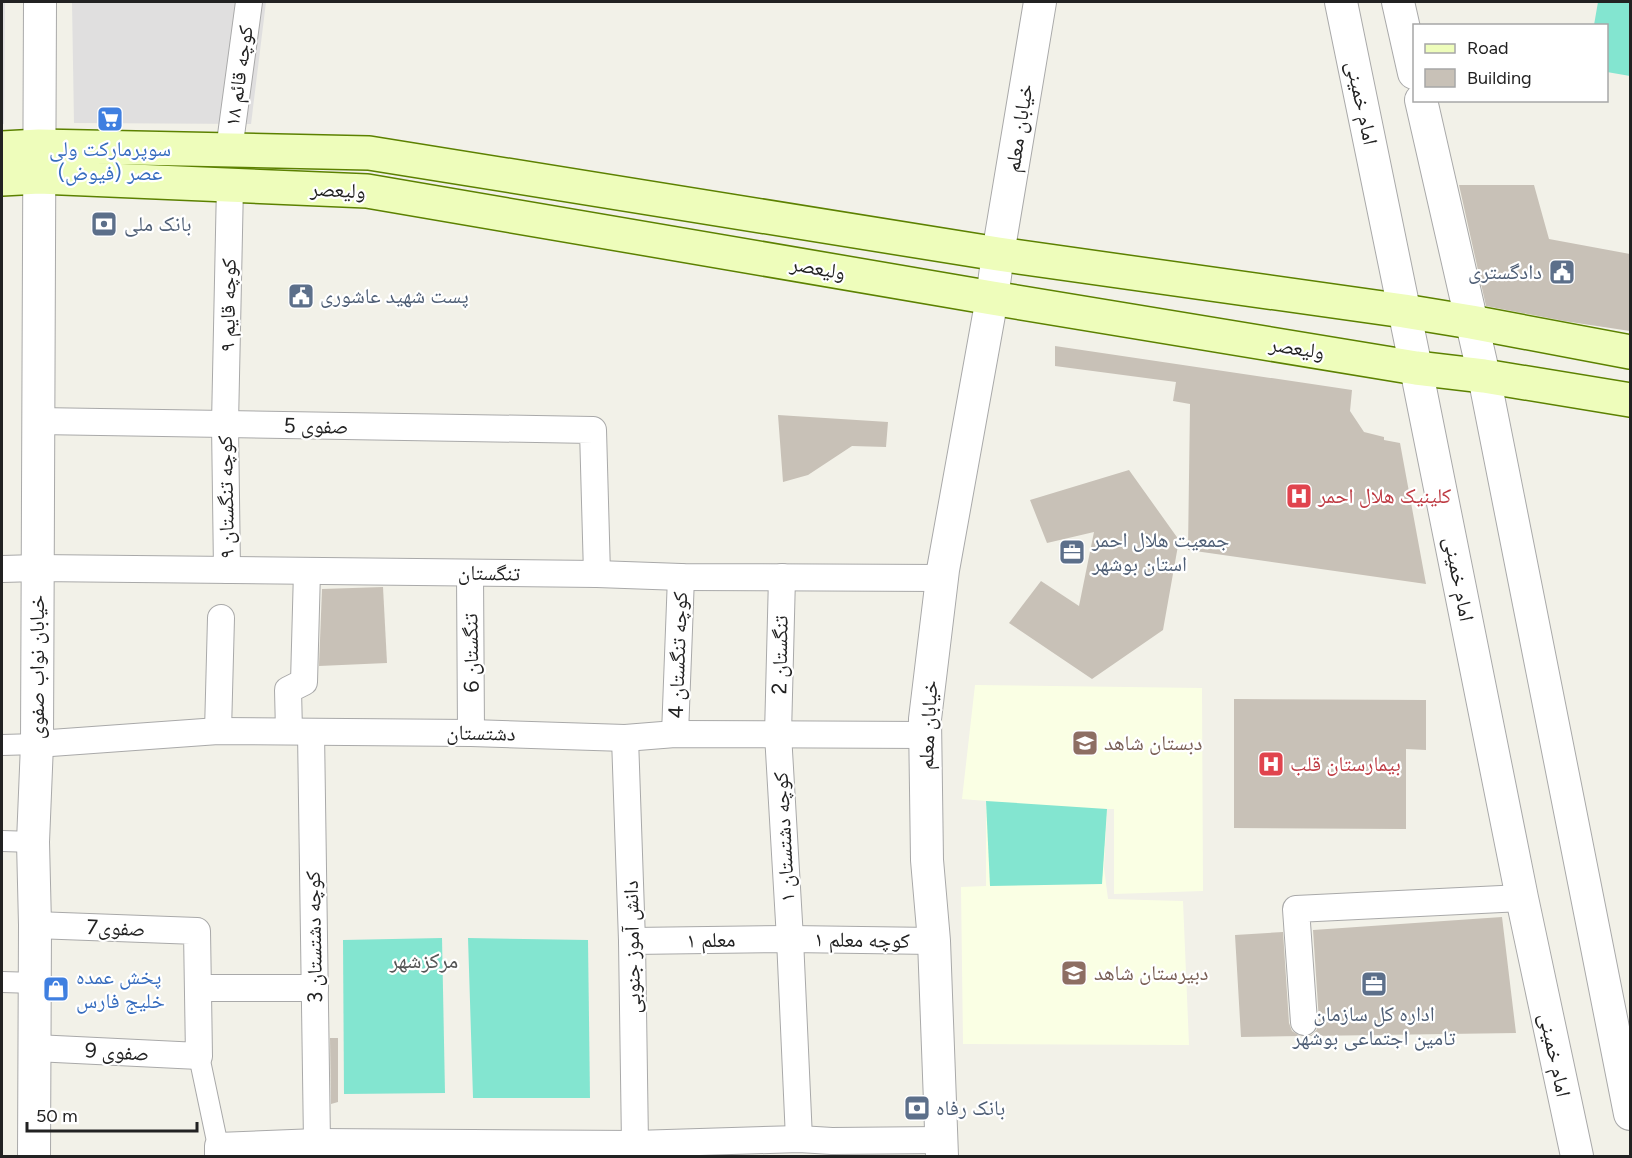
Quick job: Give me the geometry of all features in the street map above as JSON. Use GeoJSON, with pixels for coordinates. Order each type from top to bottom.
{"type":"FeatureCollection","features":[{"type":"Feature","properties":{"kind":"main road","name":"ولیعصر"},"geometry":{"type":"LineString","coordinates":[[2,148],[39,162],[230,185],[367,191],[992,298],[1416,368],[1484,376],[1630,400]]}},
{"type":"Feature","properties":{"kind":"main road","name":"ولیعصر"},"geometry":{"type":"LineString","coordinates":[[2,179],[39,162],[229,150],[369,153],[998,254],[1404,311],[1630,352]]}},
{"type":"Feature","properties":{"kind":"main road"},"geometry":{"type":"LineString","coordinates":[[488,212],[494,173]]}},
{"type":"Feature","properties":{"kind":"street","name":"خیابان نواب صفوی"},"geometry":{"type":"LineString","coordinates":[[34,1156],[33,842],[37,744],[40,2]]}},
{"type":"Feature","properties":{"kind":"street","name":"کوچه قائم ۱۸"},"geometry":{"type":"LineString","coordinates":[[229,150],[249,2]]}},
{"type":"Feature","properties":{"kind":"street","name":"خیابان معلم"},"geometry":{"type":"LineString","coordinates":[[941,1148],[934,941],[927,860],[925,719],[942,578],[992,298],[1040,2]]}},
{"type":"Feature","properties":{"kind":"street","name":"امام خمینی"},"geometry":{"type":"LineString","coordinates":[[1341,2],[1522,898],[1577,1156]]}},
{"type":"Feature","properties":{"kind":"street"},"geometry":{"type":"LineString","coordinates":[[1398,2],[1413,69]]}},
{"type":"Feature","properties":{"kind":"street"},"geometry":{"type":"LineString","coordinates":[[1421,102],[1484,376],[1624,1044],[1630,1114]]}},
{"type":"Feature","properties":{"kind":"street","name":"کوچه قایم ۹"},"geometry":{"type":"LineString","coordinates":[[225,424],[230,185]]}},
{"type":"Feature","properties":{"kind":"street","name":"صفوی 5"},"geometry":{"type":"LineString","coordinates":[[38,421],[594,430],[597,574]]}},
{"type":"Feature","properties":{"kind":"street","name":"کوچه تنگستان ۹"},"geometry":{"type":"LineString","coordinates":[[225,424],[228,570]]}},
{"type":"Feature","properties":{"kind":"street"},"geometry":{"type":"LineString","coordinates":[[2,569],[37,568]]}},
{"type":"Feature","properties":{"kind":"street","name":"تنگستان"},"geometry":{"type":"LineString","coordinates":[[37,568],[597,574],[681,577],[942,578]]}},
{"type":"Feature","properties":{"kind":"street","name":"کوچه دشتستان 3"},"geometry":{"type":"LineString","coordinates":[[307,571],[304,682],[288,690],[300,731],[315,988],[317,1142]]}},
{"type":"Feature","properties":{"kind":"street","name":"تنگستان 6"},"geometry":{"type":"LineString","coordinates":[[470,573],[471,733]]}},
{"type":"Feature","properties":{"kind":"street","name":"کوچه تنگستان 4"},"geometry":{"type":"LineString","coordinates":[[675,734],[681,577]]}},
{"type":"Feature","properties":{"kind":"street","name":"تنگستان 2"},"geometry":{"type":"LineString","coordinates":[[778,734],[782,577]]}},
{"type":"Feature","properties":{"kind":"street"},"geometry":{"type":"LineString","coordinates":[[218,731],[221,618]]}},
{"type":"Feature","properties":{"kind":"street","name":"دشتستان"},"geometry":{"type":"LineString","coordinates":[[37,744],[218,731],[471,733],[625,738],[675,734],[926,735]]}},
{"type":"Feature","properties":{"kind":"street","name":"کوچه دشتستان ۱"},"geometry":{"type":"LineString","coordinates":[[778,734],[799,1139]]}},
{"type":"Feature","properties":{"kind":"street","name":"دانش آموز جنوبی"},"geometry":{"type":"LineString","coordinates":[[625,738],[636,1150]]}},
{"type":"Feature","properties":{"kind":"street"},"geometry":{"type":"LineString","coordinates":[[2,746],[37,744]]}},
{"type":"Feature","properties":{"kind":"street"},"geometry":{"type":"LineString","coordinates":[[2,841],[33,842]]}},
{"type":"Feature","properties":{"kind":"street"},"geometry":{"type":"LineString","coordinates":[[1304,1022],[1296,909],[1522,898]]}},
{"type":"Feature","properties":{"kind":"street","name":"صفوی7"},"geometry":{"type":"LineString","coordinates":[[35,926],[197,931],[199,988]]}},
{"type":"Feature","properties":{"kind":"street","name":"معلم ۱"},"geometry":{"type":"LineString","coordinates":[[632,941],[790,939]]}},
{"type":"Feature","properties":{"kind":"street","name":"کوچه معلم ۱"},"geometry":{"type":"LineString","coordinates":[[790,939],[934,941]]}},
{"type":"Feature","properties":{"kind":"street"},"geometry":{"type":"LineString","coordinates":[[2,982],[35,983]]}},
{"type":"Feature","properties":{"kind":"street"},"geometry":{"type":"LineString","coordinates":[[315,988],[199,988],[200,1056],[218,1151],[317,1142],[636,1150],[799,1139],[832,1149],[941,1148]]}},
{"type":"Feature","properties":{"kind":"street","name":"صفوی 9"},"geometry":{"type":"LineString","coordinates":[[35,1048],[200,1056]]}},
{"type":"Feature","properties":{"kind":"shaded area"},"geometry":{"type":"Polygon","coordinates":[[[2,2],[5,2],[4,124],[2,124],[2,2]]]}},
{"type":"Feature","properties":{"kind":"shaded area"},"geometry":{"type":"Polygon","coordinates":[[[72,2],[266,2],[251,124],[74,123],[72,2]]]}},
{"type":"Feature","properties":{"kind":"shaded area"},"geometry":{"type":"Polygon","coordinates":[[[1598,2],[1630,3],[1630,76],[1608,72],[1608,24],[1594,24],[1598,2]]]}},
{"type":"Feature","properties":{"kind":"shaded area"},"geometry":{"type":"Polygon","coordinates":[[[975,685],[1202,688],[1203,891],[1114,894],[1114,809],[1107,809],[1104,868],[1108,899],[1183,901],[1189,1045],[963,1044],[961,887],[986,886],[986,801],[962,799],[975,685]]]}},
{"type":"Feature","properties":{"kind":"shaded area"},"geometry":{"type":"Polygon","coordinates":[[[986,801],[1107,809],[1102,884],[990,886],[986,801]]]}},
{"type":"Feature","properties":{"kind":"shaded area"},"geometry":{"type":"Polygon","coordinates":[[[442,938],[445,1093],[344,1094],[343,940],[442,938]]]}},
{"type":"Feature","properties":{"kind":"shaded area"},"geometry":{"type":"Polygon","coordinates":[[[468,938],[588,940],[590,1098],[473,1098],[468,938]]]}},
{"type":"Feature","properties":{"kind":"building"},"geometry":{"type":"Polygon","coordinates":[[[1459,185],[1534,185],[1549,239],[1630,254],[1630,331],[1486,306],[1459,185]]]}},
{"type":"Feature","properties":{"kind":"building","name":"کلینیک هلال احمر"},"geometry":{"type":"Polygon","coordinates":[[[1055,346],[1352,390],[1350,411],[1364,432],[1384,437],[1384,440],[1400,443],[1426,584],[1188,550],[1190,404],[1173,401],[1176,382],[1055,366],[1055,346]]]}},
{"type":"Feature","properties":{"kind":"building"},"geometry":{"type":"Polygon","coordinates":[[[778,415],[888,422],[886,447],[852,446],[808,475],[783,482],[778,415]]]}},
{"type":"Feature","properties":{"kind":"building"},"geometry":{"type":"Polygon","coordinates":[[[1129,470],[1179,540],[1163,630],[1092,679],[1009,623],[1041,581],[1079,606],[1094,532],[1047,543],[1030,500],[1129,470]]]}},
{"type":"Feature","properties":{"kind":"building"},"geometry":{"type":"Polygon","coordinates":[[[383,587],[387,663],[319,666],[322,589],[383,587]]]}},
{"type":"Feature","properties":{"kind":"building","name":"بیمارستان قلب"},"geometry":{"type":"Polygon","coordinates":[[[1234,699],[1426,700],[1426,750],[1406,749],[1406,829],[1234,828],[1234,699]]]}},
{"type":"Feature","properties":{"kind":"building","name":"اداره کل سازمان تامین اجتماعی بوشهر"},"geometry":{"type":"Polygon","coordinates":[[[1502,917],[1516,1033],[1309,1036],[1317,1029],[1319,1021],[1313,930],[1502,917]]]}},
{"type":"Feature","properties":{"kind":"building"},"geometry":{"type":"Polygon","coordinates":[[[1283,932],[1289,1023],[1292,1031],[1300,1036],[1241,1037],[1235,935],[1283,932]]]}},
{"type":"Feature","properties":{"kind":"building"},"geometry":{"type":"Polygon","coordinates":[[[330,1038],[338,1038],[338,1102],[331,1104],[330,1038]]]}},
{"type":"Feature","properties":{"kind":"place","name":"سوپرمارکت ولی عصر (فیوض)"},"geometry":{"type":"Point","coordinates":[110,119]}},
{"type":"Feature","properties":{"kind":"place","name":"بانک ملی"},"geometry":{"type":"Point","coordinates":[104,224]}},
{"type":"Feature","properties":{"kind":"place","name":"دادگستری"},"geometry":{"type":"Point","coordinates":[1562,272]}},
{"type":"Feature","properties":{"kind":"place","name":"پست شهید عاشوری"},"geometry":{"type":"Point","coordinates":[301,296]}},
{"type":"Feature","properties":{"kind":"place","name":"کلینیک هلال احمر"},"geometry":{"type":"Point","coordinates":[1299,496]}},
{"type":"Feature","properties":{"kind":"place","name":"جمعیت هلال احمر استان بوشهر"},"geometry":{"type":"Point","coordinates":[1072,552]}},
{"type":"Feature","properties":{"kind":"place","name":"دبستان شاهد"},"geometry":{"type":"Point","coordinates":[1085,743]}},
{"type":"Feature","properties":{"kind":"place","name":"بیمارستان قلب"},"geometry":{"type":"Point","coordinates":[1271,764]}},
{"type":"Feature","properties":{"kind":"place","name":"دبیرستان شاهد"},"geometry":{"type":"Point","coordinates":[1074,973]}},
{"type":"Feature","properties":{"kind":"place","name":"اداره کل سازمان تامین اجتماعی بوشهر"},"geometry":{"type":"Point","coordinates":[1374,984]}},
{"type":"Feature","properties":{"kind":"place","name":"پخش عمده خلیج فارس"},"geometry":{"type":"Point","coordinates":[56,989]}},
{"type":"Feature","properties":{"kind":"place","name":"بانک رفاه"},"geometry":{"type":"Point","coordinates":[917,1108]}},
{"type":"Feature","properties":{"kind":"district","name":"مرکزشهر"},"geometry":{"type":"Point","coordinates":[424,960]}}]}
